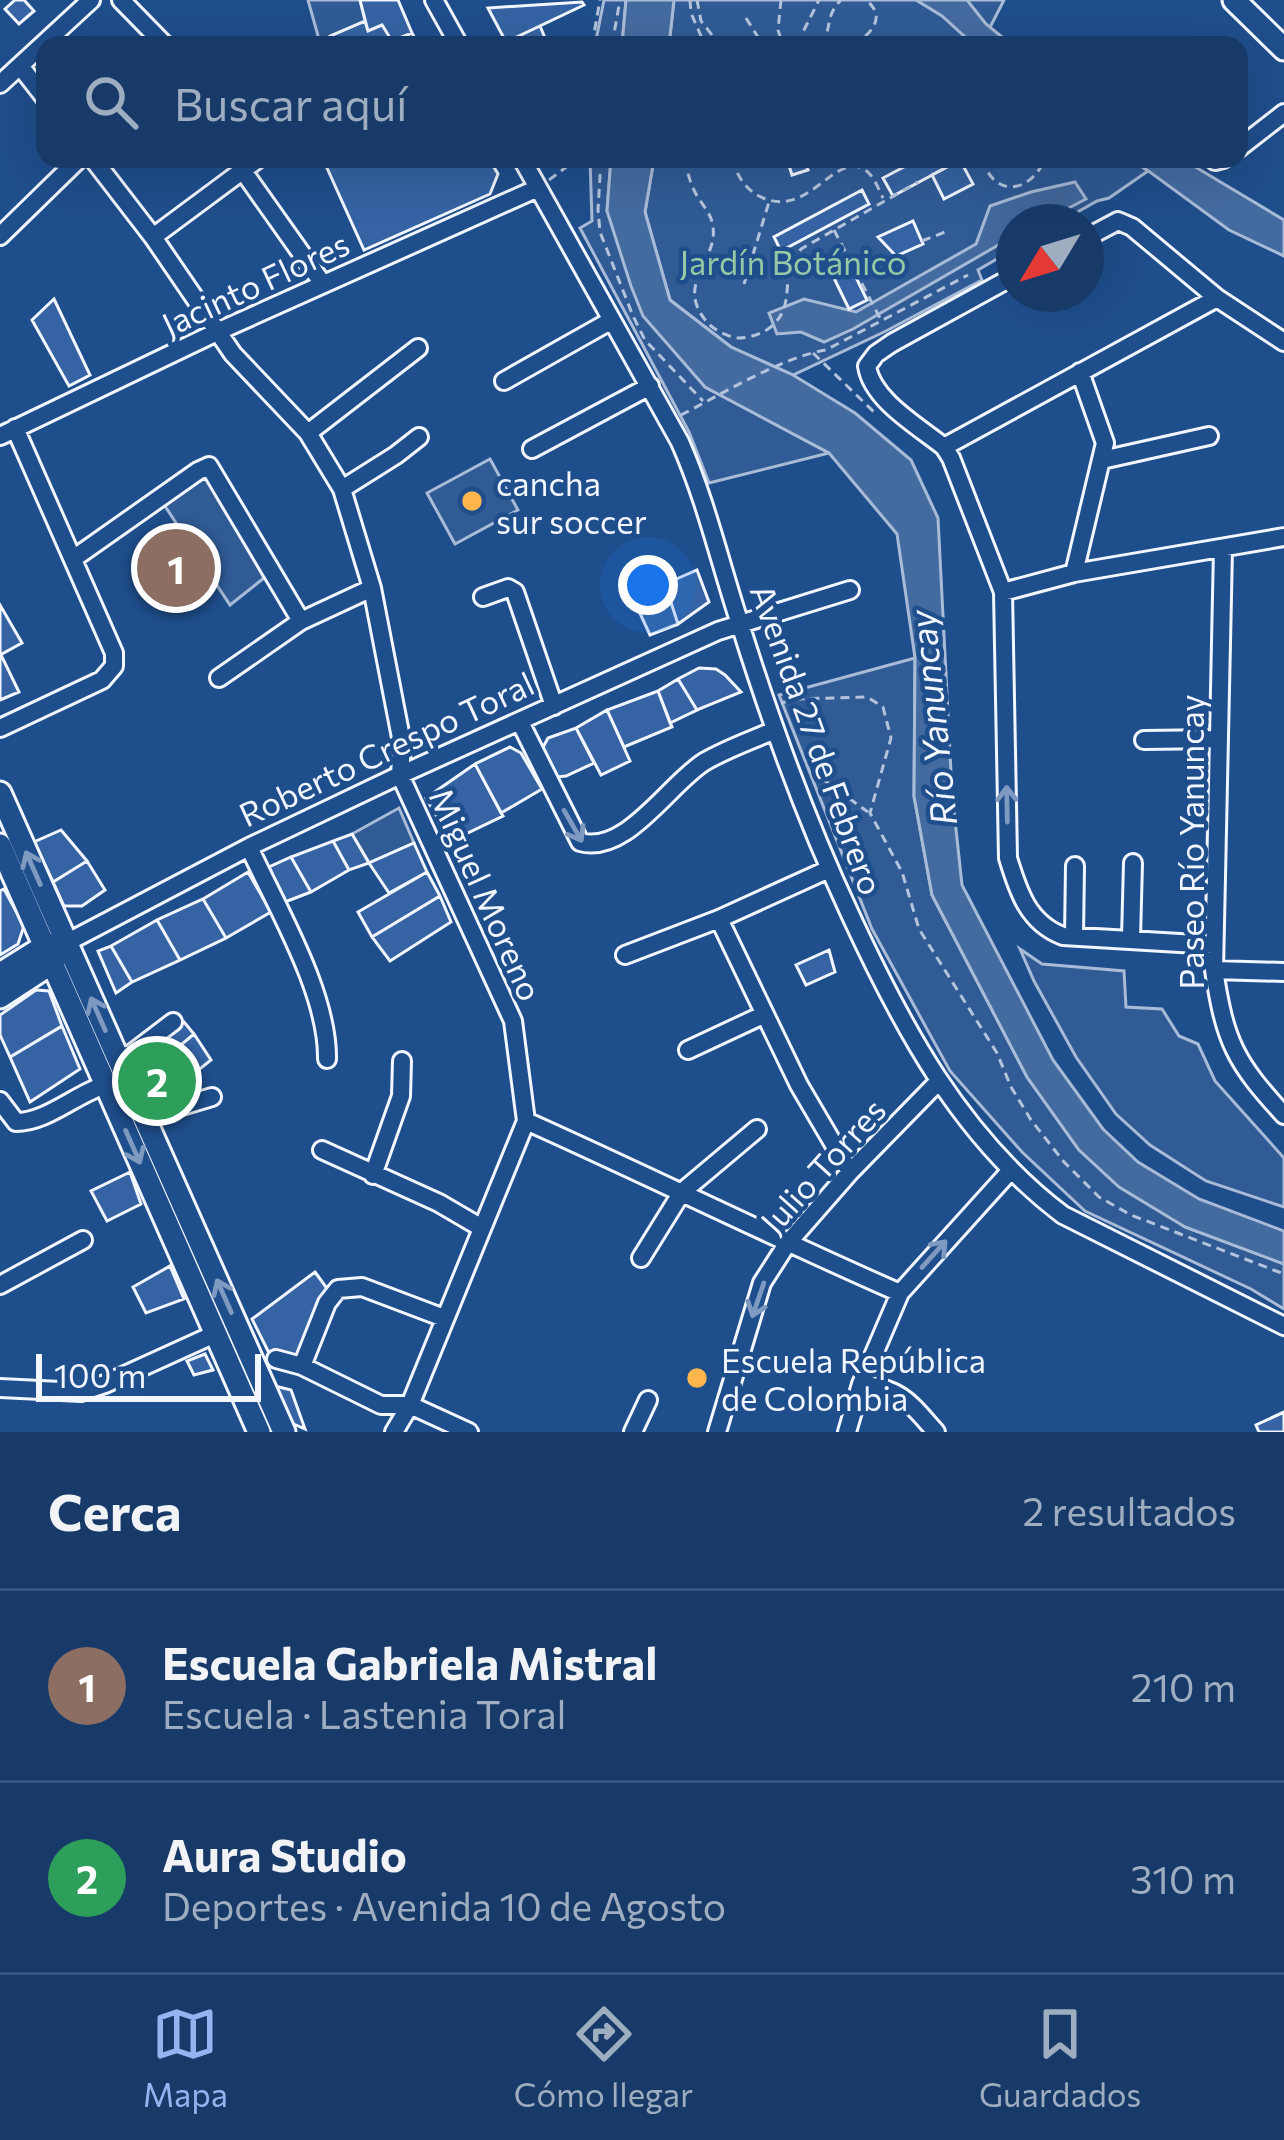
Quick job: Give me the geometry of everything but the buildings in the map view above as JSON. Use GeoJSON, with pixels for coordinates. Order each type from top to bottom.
{"type":"FeatureCollection","features":[{"type":"Feature","properties":{"kind":"main road"},"geometry":{"type":"LineString","coordinates":[[1234,0],[1284,49]]}},
{"type":"Feature","properties":{"kind":"main road"},"geometry":{"type":"LineString","coordinates":[[0,793],[106,1085],[284,1432]]}},
{"type":"Feature","properties":{"kind":"main road"},"geometry":{"type":"LineString","coordinates":[[0,845],[54,950],[118,1058],[146,1121],[214,1334],[259,1432]]}},
{"type":"Feature","properties":{"kind":"main road","name":"Roberto Crespo Toral"},"geometry":{"type":"LineString","coordinates":[[0,974],[54,950]]}},
{"type":"Feature","properties":{"kind":"main road","name":"Roberto Crespo Toral"},"geometry":{"type":"LineString","coordinates":[[0,997],[54,950]]}},
{"type":"Feature","properties":{"kind":"street"},"geometry":{"type":"LineString","coordinates":[[121,0],[156,36]]}},
{"type":"Feature","properties":{"kind":"street"},"geometry":{"type":"LineString","coordinates":[[434,0],[454,36]]}},
{"type":"Feature","properties":{"kind":"street"},"geometry":{"type":"LineString","coordinates":[[49,36],[79,4]]}},
{"type":"Feature","properties":{"kind":"street"},"geometry":{"type":"LineString","coordinates":[[0,84],[36,49]]}},
{"type":"Feature","properties":{"kind":"street"},"geometry":{"type":"LineString","coordinates":[[20,66],[36,86]]}},
{"type":"Feature","properties":{"kind":"street"},"geometry":{"type":"LineString","coordinates":[[1248,141],[1284,113]]}},
{"type":"Feature","properties":{"kind":"street"},"geometry":{"type":"LineString","coordinates":[[0,236],[71,168]]}},
{"type":"Feature","properties":{"kind":"street","name":"Miguel Moreno"},"geometry":{"type":"LineString","coordinates":[[101,168],[233,354],[308,433],[342,489],[372,588],[402,743],[400,775],[514,1021],[526,1120]]}},
{"type":"Feature","properties":{"kind":"street"},"geometry":{"type":"LineString","coordinates":[[153,237],[246,168]]}},
{"type":"Feature","properties":{"kind":"street"},"geometry":{"type":"LineString","coordinates":[[252,168],[323,284]]}},
{"type":"Feature","properties":{"kind":"street","name":"Avenida 27 de Febrero"},"geometry":{"type":"LineString","coordinates":[[527,168],[650,386],[700,488],[775,730],[829,869],[897,1012],[938,1082],[1011,1170],[1064,1215],[1284,1326]]}},
{"type":"Feature","properties":{"kind":"street","name":"Jacinto Flores"},"geometry":{"type":"LineString","coordinates":[[8,432],[538,188]]}},
{"type":"Feature","properties":{"kind":"street"},"geometry":{"type":"LineString","coordinates":[[1104,228],[1118,221],[1132,227],[1217,298],[1284,342]]}},
{"type":"Feature","properties":{"kind":"street"},"geometry":{"type":"LineString","coordinates":[[996,286],[876,354],[867,366],[869,382],[879,394],[951,458],[1004,592],[1008,858],[1016,886],[1032,916],[1046,930],[1063,936],[1213,945]]}},
{"type":"Feature","properties":{"kind":"street"},"geometry":{"type":"LineString","coordinates":[[944,447],[1217,298]]}},
{"type":"Feature","properties":{"kind":"street"},"geometry":{"type":"LineString","coordinates":[[504,381],[612,320]]}},
{"type":"Feature","properties":{"kind":"street"},"geometry":{"type":"LineString","coordinates":[[308,433],[418,348]]}},
{"type":"Feature","properties":{"kind":"street"},"geometry":{"type":"LineString","coordinates":[[1074,573],[1105,443],[1080,372]]}},
{"type":"Feature","properties":{"kind":"street"},"geometry":{"type":"LineString","coordinates":[[532,449],[650,386]]}},
{"type":"Feature","properties":{"kind":"street"},"geometry":{"type":"LineString","coordinates":[[0,728],[101,680],[114,666],[113,652],[73,559],[8,432]]}},
{"type":"Feature","properties":{"kind":"street"},"geometry":{"type":"LineString","coordinates":[[1102,460],[1209,436]]}},
{"type":"Feature","properties":{"kind":"street"},"geometry":{"type":"LineString","coordinates":[[342,489],[419,437]]}},
{"type":"Feature","properties":{"kind":"street"},"geometry":{"type":"LineString","coordinates":[[73,559],[208,466],[302,621]]}},
{"type":"Feature","properties":{"kind":"street"},"geometry":{"type":"LineString","coordinates":[[1004,592],[1074,573],[1284,537]]}},
{"type":"Feature","properties":{"kind":"street","name":"Paseo Río Yanuncay"},"geometry":{"type":"LineString","coordinates":[[1223,549],[1214,970],[1224,1028],[1234,1051],[1248,1077],[1284,1115]]}},
{"type":"Feature","properties":{"kind":"street"},"geometry":{"type":"LineString","coordinates":[[219,678],[302,621],[372,588]]}},
{"type":"Feature","properties":{"kind":"street"},"geometry":{"type":"LineString","coordinates":[[483,597],[508,589],[515,592],[554,706]]}},
{"type":"Feature","properties":{"kind":"street","name":"Roberto Crespo Toral"},"geometry":{"type":"LineString","coordinates":[[54,950],[400,775],[718,631],[850,590]]}},
{"type":"Feature","properties":{"kind":"street"},"geometry":{"type":"LineString","coordinates":[[520,722],[580,842],[594,846],[628,832],[709,759],[775,730]]}},
{"type":"Feature","properties":{"kind":"street"},"geometry":{"type":"LineString","coordinates":[[1144,740],[1218,739]]}},
{"type":"Feature","properties":{"kind":"street"},"geometry":{"type":"LineString","coordinates":[[249,848],[314,992],[328,1035],[327,1059]]}},
{"type":"Feature","properties":{"kind":"street"},"geometry":{"type":"LineString","coordinates":[[1131,938],[1133,863]]}},
{"type":"Feature","properties":{"kind":"street"},"geometry":{"type":"LineString","coordinates":[[1074,936],[1076,866]]}},
{"type":"Feature","properties":{"kind":"street"},"geometry":{"type":"LineString","coordinates":[[626,955],[829,869]]}},
{"type":"Feature","properties":{"kind":"street"},"geometry":{"type":"LineString","coordinates":[[719,919],[763,1015],[850,1172]]}},
{"type":"Feature","properties":{"kind":"street"},"geometry":{"type":"LineString","coordinates":[[1214,970],[1284,972]]}},
{"type":"Feature","properties":{"kind":"street"},"geometry":{"type":"LineString","coordinates":[[688,1050],[763,1015]]}},
{"type":"Feature","properties":{"kind":"street"},"geometry":{"type":"LineString","coordinates":[[118,1058],[131,1054],[172,1022]]}},
{"type":"Feature","properties":{"kind":"street"},"geometry":{"type":"LineString","coordinates":[[373,1175],[401,1096],[402,1060]]}},
{"type":"Feature","properties":{"kind":"street","name":"Julio Torres"},"geometry":{"type":"LineString","coordinates":[[717,1432],[762,1283],[787,1244],[850,1172],[938,1082]]}},
{"type":"Feature","properties":{"kind":"street"},"geometry":{"type":"LineString","coordinates":[[0,1101],[16,1122],[29,1122],[106,1085]]}},
{"type":"Feature","properties":{"kind":"street"},"geometry":{"type":"LineString","coordinates":[[146,1121],[212,1097]]}},
{"type":"Feature","properties":{"kind":"street"},"geometry":{"type":"LineString","coordinates":[[394,1432],[410,1405],[526,1120],[900,1293]]}},
{"type":"Feature","properties":{"kind":"street"},"geometry":{"type":"LineString","coordinates":[[641,1258],[682,1192],[758,1130]]}},
{"type":"Feature","properties":{"kind":"street"},"geometry":{"type":"LineString","coordinates":[[322,1150],[439,1203],[480,1227]]}},
{"type":"Feature","properties":{"kind":"street"},"geometry":{"type":"LineString","coordinates":[[847,1432],[861,1384],[900,1293],[1011,1170]]}},
{"type":"Feature","properties":{"kind":"street"},"geometry":{"type":"LineString","coordinates":[[0,1285],[83,1240]]}},
{"type":"Feature","properties":{"kind":"street"},"geometry":{"type":"LineString","coordinates":[[302,1366],[327,1303],[338,1288],[362,1287],[444,1318]]}},
{"type":"Feature","properties":{"kind":"street"},"geometry":{"type":"LineString","coordinates":[[0,1388],[81,1392],[214,1334]]}},
{"type":"Feature","properties":{"kind":"street"},"geometry":{"type":"LineString","coordinates":[[276,1359],[302,1366],[381,1405],[410,1405],[469,1432]]}},
{"type":"Feature","properties":{"kind":"street"},"geometry":{"type":"LineString","coordinates":[[861,1384],[898,1394],[936,1432]]}},
{"type":"Feature","properties":{"kind":"street"},"geometry":{"type":"LineString","coordinates":[[632,1432],[648,1400]]}},
{"type":"Feature","properties":{"kind":"path"},"geometry":{"type":"LineString","coordinates":[[594,36],[600,0]]}},
{"type":"Feature","properties":{"kind":"path"},"geometry":{"type":"LineString","coordinates":[[614,36],[620,0]]}},
{"type":"Feature","properties":{"kind":"path"},"geometry":{"type":"LineString","coordinates":[[694,0],[692,14],[701,36]]}},
{"type":"Feature","properties":{"kind":"path"},"geometry":{"type":"LineString","coordinates":[[694,0],[713,36]]}},
{"type":"Feature","properties":{"kind":"path"},"geometry":{"type":"LineString","coordinates":[[779,36],[781,0]]}},
{"type":"Feature","properties":{"kind":"path"},"geometry":{"type":"LineString","coordinates":[[801,36],[819,0]]}},
{"type":"Feature","properties":{"kind":"path"},"geometry":{"type":"LineString","coordinates":[[824,36],[831,10],[841,0]]}},
{"type":"Feature","properties":{"kind":"path"},"geometry":{"type":"LineString","coordinates":[[865,36],[875,28],[877,15],[866,0]]}},
{"type":"Feature","properties":{"kind":"path"},"geometry":{"type":"LineString","coordinates":[[746,18],[757,36]]}},
{"type":"Feature","properties":{"kind":"path"},"geometry":{"type":"LineString","coordinates":[[538,188],[565,168]]}},
{"type":"Feature","properties":{"kind":"path"},"geometry":{"type":"LineString","coordinates":[[601,168],[600,232],[625,298],[645,340],[705,403]]}},
{"type":"Feature","properties":{"kind":"path"},"geometry":{"type":"LineString","coordinates":[[688,168],[713,225],[712,243],[694,291],[698,307],[708,324],[740,338],[773,325],[789,298],[791,264],[800,249],[918,182]]}},
{"type":"Feature","properties":{"kind":"path"},"geometry":{"type":"LineString","coordinates":[[735,168],[754,194],[787,202],[804,197],[844,168]]}},
{"type":"Feature","properties":{"kind":"path"},"geometry":{"type":"LineString","coordinates":[[862,168],[873,177],[884,200]]}},
{"type":"Feature","properties":{"kind":"path"},"geometry":{"type":"LineString","coordinates":[[985,168],[1000,185],[1015,188],[1041,168]]}},
{"type":"Feature","properties":{"kind":"path"},"geometry":{"type":"LineString","coordinates":[[744,284],[769,201]]}},
{"type":"Feature","properties":{"kind":"path"},"geometry":{"type":"LineString","coordinates":[[833,229],[882,322]]}},
{"type":"Feature","properties":{"kind":"path"},"geometry":{"type":"LineString","coordinates":[[922,241],[945,232]]}},
{"type":"Feature","properties":{"kind":"path"},"geometry":{"type":"LineString","coordinates":[[669,422],[776,368],[826,350],[968,274]]}},
{"type":"Feature","properties":{"kind":"path"},"geometry":{"type":"LineString","coordinates":[[777,705],[795,699],[867,698],[883,707],[891,738],[870,813]]}},
{"type":"Feature","properties":{"kind":"path"},"geometry":{"type":"LineString","coordinates":[[802,775],[820,778],[870,813],[902,872],[919,929],[997,1053],[1031,1120],[1064,1162],[1099,1197],[1131,1215],[1284,1274]]}},
{"type":"Feature","properties":{"kind":"shaded area"},"geometry":{"type":"Polygon","coordinates":[[[308,0],[360,0],[365,21],[334,36],[318,36],[308,0]]]}},
{"type":"Feature","properties":{"kind":"shaded area"},"geometry":{"type":"Polygon","coordinates":[[[604,0],[626,0],[623,36],[597,36],[604,0]]]}},
{"type":"Feature","properties":{"kind":"shaded area"},"geometry":{"type":"Polygon","coordinates":[[[674,0],[1004,0],[986,36],[670,36],[674,0]]]}},
{"type":"Feature","properties":{"kind":"shaded area"},"geometry":{"type":"Polygon","coordinates":[[[590,168],[610,168],[607,211],[705,387],[829,453],[709,483],[689,432],[580,228],[592,221],[590,168]]]}},
{"type":"Feature","properties":{"kind":"shaded area","name":"Jardín Botánico"},"geometry":{"type":"Polygon","coordinates":[[[652,168],[1148,171],[1092,204],[996,204],[996,260],[978,270],[982,280],[793,375],[731,347],[670,300],[645,212],[652,168]]]}},
{"type":"Feature","properties":{"kind":"shaded area","name":"cancha sur soccer"},"geometry":{"type":"Polygon","coordinates":[[[490,459],[518,510],[455,544],[427,493],[490,459]]]}},
{"type":"Feature","properties":{"kind":"shaded area"},"geometry":{"type":"Polygon","coordinates":[[[208,475],[264,578],[230,605],[161,500],[208,475]]]}},
{"type":"Feature","properties":{"kind":"shaded area"},"geometry":{"type":"Polygon","coordinates":[[[915,658],[914,796],[932,895],[1027,1077],[1079,1150],[1185,1227],[1284,1264],[1284,1309],[1085,1211],[1022,1152],[950,1071],[872,929],[779,695],[915,658]]]}},
{"type":"Feature","properties":{"kind":"shaded area"},"geometry":{"type":"Polygon","coordinates":[[[399,808],[414,843],[369,863],[352,834],[399,808]]]}},
{"type":"Feature","properties":{"kind":"shaded area"},"geometry":{"type":"Polygon","coordinates":[[[1020,949],[1042,964],[1124,971],[1126,1007],[1162,1009],[1179,1036],[1198,1044],[1215,1081],[1284,1158],[1284,1207],[1206,1181],[1150,1145],[1116,1114],[1076,1057],[1020,949]]]}},
{"type":"Feature","properties":{"kind":"water"},"geometry":{"type":"Polygon","coordinates":[[[626,0],[674,0],[670,36],[623,36],[626,0]]]}},
{"type":"Feature","properties":{"kind":"water"},"geometry":{"type":"Polygon","coordinates":[[[916,0],[967,0],[1001,36],[964,36],[916,0]]]}},
{"type":"Feature","properties":{"kind":"water","name":"Río Yanuncay"},"geometry":{"type":"Polygon","coordinates":[[[610,168],[652,168],[645,212],[670,300],[731,347],[793,375],[855,413],[911,460],[938,518],[952,792],[962,885],[1053,1060],[1103,1129],[1138,1162],[1199,1199],[1284,1231],[1284,1264],[1185,1227],[1119,1187],[1079,1150],[1027,1077],[932,895],[914,796],[915,658],[897,534],[829,453],[705,387],[643,316],[607,211],[610,168]]]}},
{"type":"Feature","properties":{"kind":"water"},"geometry":{"type":"Polygon","coordinates":[[[1144,168],[1197,168],[1284,220],[1284,256],[1229,230],[1144,168]]]}},
{"type":"Feature","properties":{"kind":"water"},"geometry":{"type":"Polygon","coordinates":[[[1075,182],[1086,199],[1076,204],[996,204],[996,246],[824,342],[801,332],[777,334],[769,313],[804,299],[856,312],[976,244],[990,206],[1031,192],[1075,182]]]}},
{"type":"Feature","properties":{"kind":"place","name":"cancha sur soccer"},"geometry":{"type":"Point","coordinates":[472,501]}},
{"type":"Feature","properties":{"kind":"place","name":"Escuela Gabriela Mistral"},"geometry":{"type":"Point","coordinates":[176,568]}},
{"type":"Feature","properties":{"kind":"place","name":"Aura Studio"},"geometry":{"type":"Point","coordinates":[157,1081]}},
{"type":"Feature","properties":{"kind":"place","name":"Escuela República de Colombia"},"geometry":{"type":"Point","coordinates":[697,1378]}}]}
